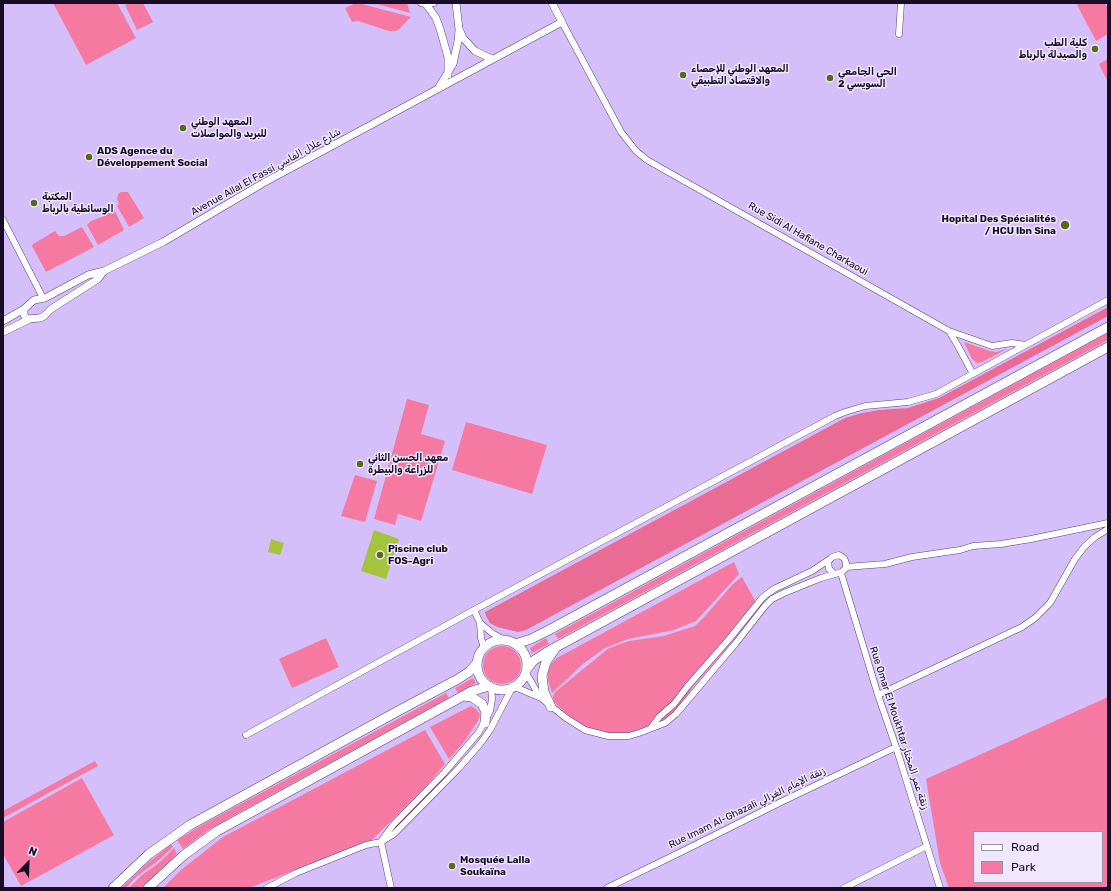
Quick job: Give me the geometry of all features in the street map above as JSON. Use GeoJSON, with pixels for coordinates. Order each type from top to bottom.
{"type":"FeatureCollection","features":[{"type":"Feature","properties":{"kind":"main road"},"geometry":{"type":"LineString","coordinates":[[515,644],[531,639],[556,626],[1108,327]]}},
{"type":"Feature","properties":{"kind":"main road"},"geometry":{"type":"LineString","coordinates":[[148,888],[184,855],[217,831],[477,689],[490,687],[501,690],[514,688],[524,679],[533,661],[540,656],[1108,347]]}},
{"type":"Feature","properties":{"kind":"main road"},"geometry":{"type":"LineString","coordinates":[[113,888],[149,854],[190,825],[469,672],[477,663],[484,648],[490,644],[496,641],[504,640],[515,644],[522,649],[526,657],[527,671]]}},
{"type":"Feature","properties":{"kind":"main road"},"geometry":{"type":"LineString","coordinates":[[551,707],[544,692],[542,676],[549,656],[558,646]]}},
{"type":"Feature","properties":{"kind":"main road"},"geometry":{"type":"LineString","coordinates":[[477,663],[480,676],[490,687]]}},
{"type":"Feature","properties":{"kind":"main road"},"geometry":{"type":"LineString","coordinates":[[463,696],[472,697],[482,704],[486,712],[485,723]]}},
{"type":"Feature","properties":{"kind":"street"},"geometry":{"type":"LineString","coordinates":[[423,4],[434,3]]}},
{"type":"Feature","properties":{"kind":"street"},"geometry":{"type":"LineString","coordinates":[[456,3],[459,29],[463,38],[475,51],[492,59]]}},
{"type":"Feature","properties":{"kind":"street"},"geometry":{"type":"LineString","coordinates":[[552,3],[562,22]]}},
{"type":"Feature","properties":{"kind":"street"},"geometry":{"type":"LineString","coordinates":[[899,34],[901,3]]}},
{"type":"Feature","properties":{"kind":"street"},"geometry":{"type":"LineString","coordinates":[[423,4],[436,18],[440,29],[448,57],[448,75]]}},
{"type":"Feature","properties":{"kind":"street","name":"Avenue Allal El Fassi شارع علال الفاسي"},"geometry":{"type":"LineString","coordinates":[[44,298],[88,275],[104,271],[163,242],[265,182],[562,22]]}},
{"type":"Feature","properties":{"kind":"street","name":"Rue Sidi Al Hafiane Charkaoui"},"geometry":{"type":"LineString","coordinates":[[562,22],[621,132],[636,151],[647,160],[949,331],[992,346],[1012,343],[1026,345]]}},
{"type":"Feature","properties":{"kind":"street","name":"Avenue Allal El Fassi شارع علال الفاسي"},"geometry":{"type":"LineString","coordinates":[[438,89],[448,75],[456,53],[459,29]]}},
{"type":"Feature","properties":{"kind":"street"},"geometry":{"type":"LineString","coordinates":[[3,220],[44,298],[50,303],[50,309],[40,318],[30,319],[3,332]]}},
{"type":"Feature","properties":{"kind":"street","name":"Avenue Allal El Fassi شارع علال الفاسي"},"geometry":{"type":"LineString","coordinates":[[50,309],[98,279],[104,271]]}},
{"type":"Feature","properties":{"kind":"street"},"geometry":{"type":"LineString","coordinates":[[3,321],[24,309],[34,300],[44,298]]}},
{"type":"Feature","properties":{"kind":"street"},"geometry":{"type":"LineString","coordinates":[[246,735],[474,610],[835,416],[865,406],[898,404],[936,394],[1108,300]]}},
{"type":"Feature","properties":{"kind":"street"},"geometry":{"type":"LineString","coordinates":[[24,309],[24,315],[27,319],[30,319]]}},
{"type":"Feature","properties":{"kind":"street"},"geometry":{"type":"LineString","coordinates":[[949,331],[972,374]]}},
{"type":"Feature","properties":{"kind":"street"},"geometry":{"type":"LineString","coordinates":[[527,671],[541,698],[551,707],[580,727],[608,736],[628,736],[665,723],[676,714],[765,606],[772,599],[784,593],[838,573],[846,566],[885,564],[912,557],[960,550],[973,546],[1001,544],[1031,539],[1108,523]]}},
{"type":"Feature","properties":{"kind":"street"},"geometry":{"type":"LineString","coordinates":[[878,695],[1036,618],[1050,603],[1079,553],[1089,542],[1108,529]]}},
{"type":"Feature","properties":{"kind":"street"},"geometry":{"type":"LineString","coordinates":[[652,728],[659,717],[674,704],[763,597],[774,589],[812,571],[834,556],[841,556],[845,560],[846,566]]}},
{"type":"Feature","properties":{"kind":"street"},"geometry":{"type":"LineString","coordinates":[[830,559],[828,562],[828,568],[830,571],[838,573]]}},
{"type":"Feature","properties":{"kind":"street","name":"Rue Omar El Moukhtar زنقة عمر المختار"},"geometry":{"type":"LineString","coordinates":[[838,573],[896,747],[940,888]]}},
{"type":"Feature","properties":{"kind":"street"},"geometry":{"type":"LineString","coordinates":[[474,610],[480,623],[492,634],[504,640]]}},
{"type":"Feature","properties":{"kind":"street"},"geometry":{"type":"LineString","coordinates":[[480,623],[480,632],[484,648]]}},
{"type":"Feature","properties":{"kind":"street"},"geometry":{"type":"LineString","coordinates":[[392,888],[381,842],[393,825],[457,759],[475,738],[485,723],[491,705],[490,687]]}},
{"type":"Feature","properties":{"kind":"street"},"geometry":{"type":"LineString","coordinates":[[267,888],[296,873],[366,845],[381,842],[399,829],[471,755],[490,730],[514,688],[541,698]]}},
{"type":"Feature","properties":{"kind":"street","name":"Rue Imam Al-Ghazali زنقة الإمام الغزالي"},"geometry":{"type":"LineString","coordinates":[[607,888],[896,747]]}},
{"type":"Feature","properties":{"kind":"street"},"geometry":{"type":"LineString","coordinates":[[844,888],[927,846]]}},
{"type":"Feature","properties":{"kind":"green space"},"geometry":{"type":"Polygon","coordinates":[[[53,3],[117,3],[136,38],[86,65],[53,3]]]}},
{"type":"Feature","properties":{"kind":"green space"},"geometry":{"type":"Polygon","coordinates":[[[129,3],[143,3],[153,22],[137,30],[125,5],[129,3]]]}},
{"type":"Feature","properties":{"kind":"green space"},"geometry":{"type":"Polygon","coordinates":[[[356,3],[411,17],[396,31],[389,31],[358,21],[352,22],[345,8],[356,3]]]}},
{"type":"Feature","properties":{"kind":"green space"},"geometry":{"type":"Polygon","coordinates":[[[373,3],[407,3],[410,13],[373,3]]]}},
{"type":"Feature","properties":{"kind":"green space"},"geometry":{"type":"Polygon","coordinates":[[[1081,3],[1105,3],[1108,9],[1108,34],[1096,41],[1077,5],[1081,3]]]}},
{"type":"Feature","properties":{"kind":"green space"},"geometry":{"type":"Polygon","coordinates":[[[1108,59],[1108,82],[1099,64],[1108,59]]]}},
{"type":"Feature","properties":{"kind":"green space"},"geometry":{"type":"Polygon","coordinates":[[[121,192],[128,192],[144,218],[129,227],[117,206],[119,204],[117,199],[118,194],[121,192]]]}},
{"type":"Feature","properties":{"kind":"green space"},"geometry":{"type":"Polygon","coordinates":[[[107,207],[113,207],[124,230],[98,245],[87,225],[91,221],[107,215],[105,210],[107,207]]]}},
{"type":"Feature","properties":{"kind":"green space"},"geometry":{"type":"Polygon","coordinates":[[[82,227],[94,247],[46,272],[32,246],[33,244],[55,231],[59,236],[64,236],[82,227]]]}},
{"type":"Feature","properties":{"kind":"green space"},"geometry":{"type":"Polygon","coordinates":[[[1108,333],[1108,340],[558,639],[555,634],[1108,333]]]}},
{"type":"Feature","properties":{"kind":"green space"},"geometry":{"type":"Polygon","coordinates":[[[964,342],[996,352],[1007,349],[982,362],[977,363],[972,359],[964,342]]]}},
{"type":"Feature","properties":{"kind":"green space"},"geometry":{"type":"Polygon","coordinates":[[[407,399],[429,405],[421,434],[445,441],[421,521],[398,514],[395,525],[374,519],[407,399]]]}},
{"type":"Feature","properties":{"kind":"green space"},"geometry":{"type":"Polygon","coordinates":[[[466,422],[547,445],[532,494],[452,470],[466,422]]]}},
{"type":"Feature","properties":{"kind":"green space"},"geometry":{"type":"Polygon","coordinates":[[[355,475],[377,481],[365,522],[341,516],[355,475]]]}},
{"type":"Feature","properties":{"kind":"green space"},"geometry":{"type":"Polygon","coordinates":[[[734,562],[739,574],[696,621],[674,630],[628,639],[605,648],[584,663],[552,693],[548,680],[548,671],[551,664],[557,658],[734,562]]]}},
{"type":"Feature","properties":{"kind":"green space"},"geometry":{"type":"Polygon","coordinates":[[[742,577],[758,606],[731,643],[692,688],[682,705],[666,719],[649,729],[620,735],[589,729],[572,719],[554,702],[553,697],[555,692],[609,648],[629,641],[664,636],[695,626],[733,584],[742,577]]]}},
{"type":"Feature","properties":{"kind":"green space"},"geometry":{"type":"Polygon","coordinates":[[[326,638],[339,667],[292,688],[279,659],[326,638]]]}},
{"type":"Feature","properties":{"kind":"green space"},"geometry":{"type":"Polygon","coordinates":[[[546,638],[549,644],[532,653],[530,648],[546,638]]]}},
{"type":"Feature","properties":{"kind":"green space"},"geometry":{"type":"Polygon","coordinates":[[[498,646],[506,646],[516,651],[520,658],[520,672],[516,679],[506,684],[498,684],[488,679],[486,676],[483,669],[483,661],[488,651],[491,649],[498,646]]]}},
{"type":"Feature","properties":{"kind":"green space"},"geometry":{"type":"Polygon","coordinates":[[[473,678],[476,683],[458,693],[455,688],[473,678]]]}},
{"type":"Feature","properties":{"kind":"green space"},"geometry":{"type":"Polygon","coordinates":[[[446,693],[449,698],[238,813],[207,831],[183,849],[177,840],[202,825],[446,693]]]}},
{"type":"Feature","properties":{"kind":"green space"},"geometry":{"type":"Polygon","coordinates":[[[1108,697],[1108,888],[949,888],[940,863],[926,779],[1108,697]]]}},
{"type":"Feature","properties":{"kind":"green space"},"geometry":{"type":"Polygon","coordinates":[[[471,706],[480,714],[478,721],[464,742],[449,759],[430,727],[471,706]]]}},
{"type":"Feature","properties":{"kind":"green space"},"geometry":{"type":"Polygon","coordinates":[[[425,730],[445,764],[426,786],[372,840],[249,888],[163,888],[181,870],[223,837],[425,730]]]}},
{"type":"Feature","properties":{"kind":"green space"},"geometry":{"type":"Polygon","coordinates":[[[95,761],[98,766],[3,818],[3,811],[95,761]]]}},
{"type":"Feature","properties":{"kind":"green space"},"geometry":{"type":"Polygon","coordinates":[[[82,778],[114,835],[21,886],[3,854],[3,822],[82,778]]]}},
{"type":"Feature","properties":{"kind":"green space"},"geometry":{"type":"Polygon","coordinates":[[[171,844],[173,847],[160,859],[136,877],[126,888],[121,888],[148,863],[171,844]]]}},
{"type":"Feature","properties":{"kind":"green space"},"geometry":{"type":"Polygon","coordinates":[[[174,848],[177,854],[141,888],[129,888],[142,875],[160,862],[174,848]]]}},
{"type":"Feature","properties":{"kind":"shaded area"},"geometry":{"type":"Polygon","coordinates":[[[1108,307],[1108,316],[526,630],[518,632],[497,627],[490,623],[486,616],[485,612],[845,418],[879,410],[908,408],[939,398],[1108,307]]]}},
{"type":"Feature","properties":{"kind":"shaded area","name":"Piscine club FOS-Agri"},"geometry":{"type":"Polygon","coordinates":[[[374,530],[399,539],[386,579],[361,571],[374,530]]]}},
{"type":"Feature","properties":{"kind":"shaded area"},"geometry":{"type":"Polygon","coordinates":[[[271,539],[284,543],[280,555],[268,552],[271,539]]]}},
{"type":"Feature","properties":{"kind":"place","name":"كلية الطب والصيدلة بالرباط"},"geometry":{"type":"Point","coordinates":[1095,49]}},
{"type":"Feature","properties":{"kind":"place","name":"المعهد الوطني للإحصاء والاقتصاد التطبيقي"},"geometry":{"type":"Point","coordinates":[683,75]}},
{"type":"Feature","properties":{"kind":"place","name":"الحي الجامعي السويسي 2"},"geometry":{"type":"Point","coordinates":[830,78]}},
{"type":"Feature","properties":{"kind":"place","name":"المعهد الوطني للبريد والمواصلات"},"geometry":{"type":"Point","coordinates":[183,128]}},
{"type":"Feature","properties":{"kind":"place","name":"ADS Agence du Développement Social"},"geometry":{"type":"Point","coordinates":[89,157]}},
{"type":"Feature","properties":{"kind":"place","name":"المكتبة الوسائطية بالرباط"},"geometry":{"type":"Point","coordinates":[34,203]}},
{"type":"Feature","properties":{"kind":"place","name":"Hopital Des Spécialités / HCU Ibn Sina"},"geometry":{"type":"Point","coordinates":[1065,225]}},
{"type":"Feature","properties":{"kind":"place","name":"معهد الحسن الثاني للزراعة والبيطرة"},"geometry":{"type":"Point","coordinates":[360,464]}},
{"type":"Feature","properties":{"kind":"place","name":"Piscine club FOS-Agri"},"geometry":{"type":"Point","coordinates":[380,555]}},
{"type":"Feature","properties":{"kind":"place","name":"Mosquée Lalla Soukaïna"},"geometry":{"type":"Point","coordinates":[452,866]}}]}
